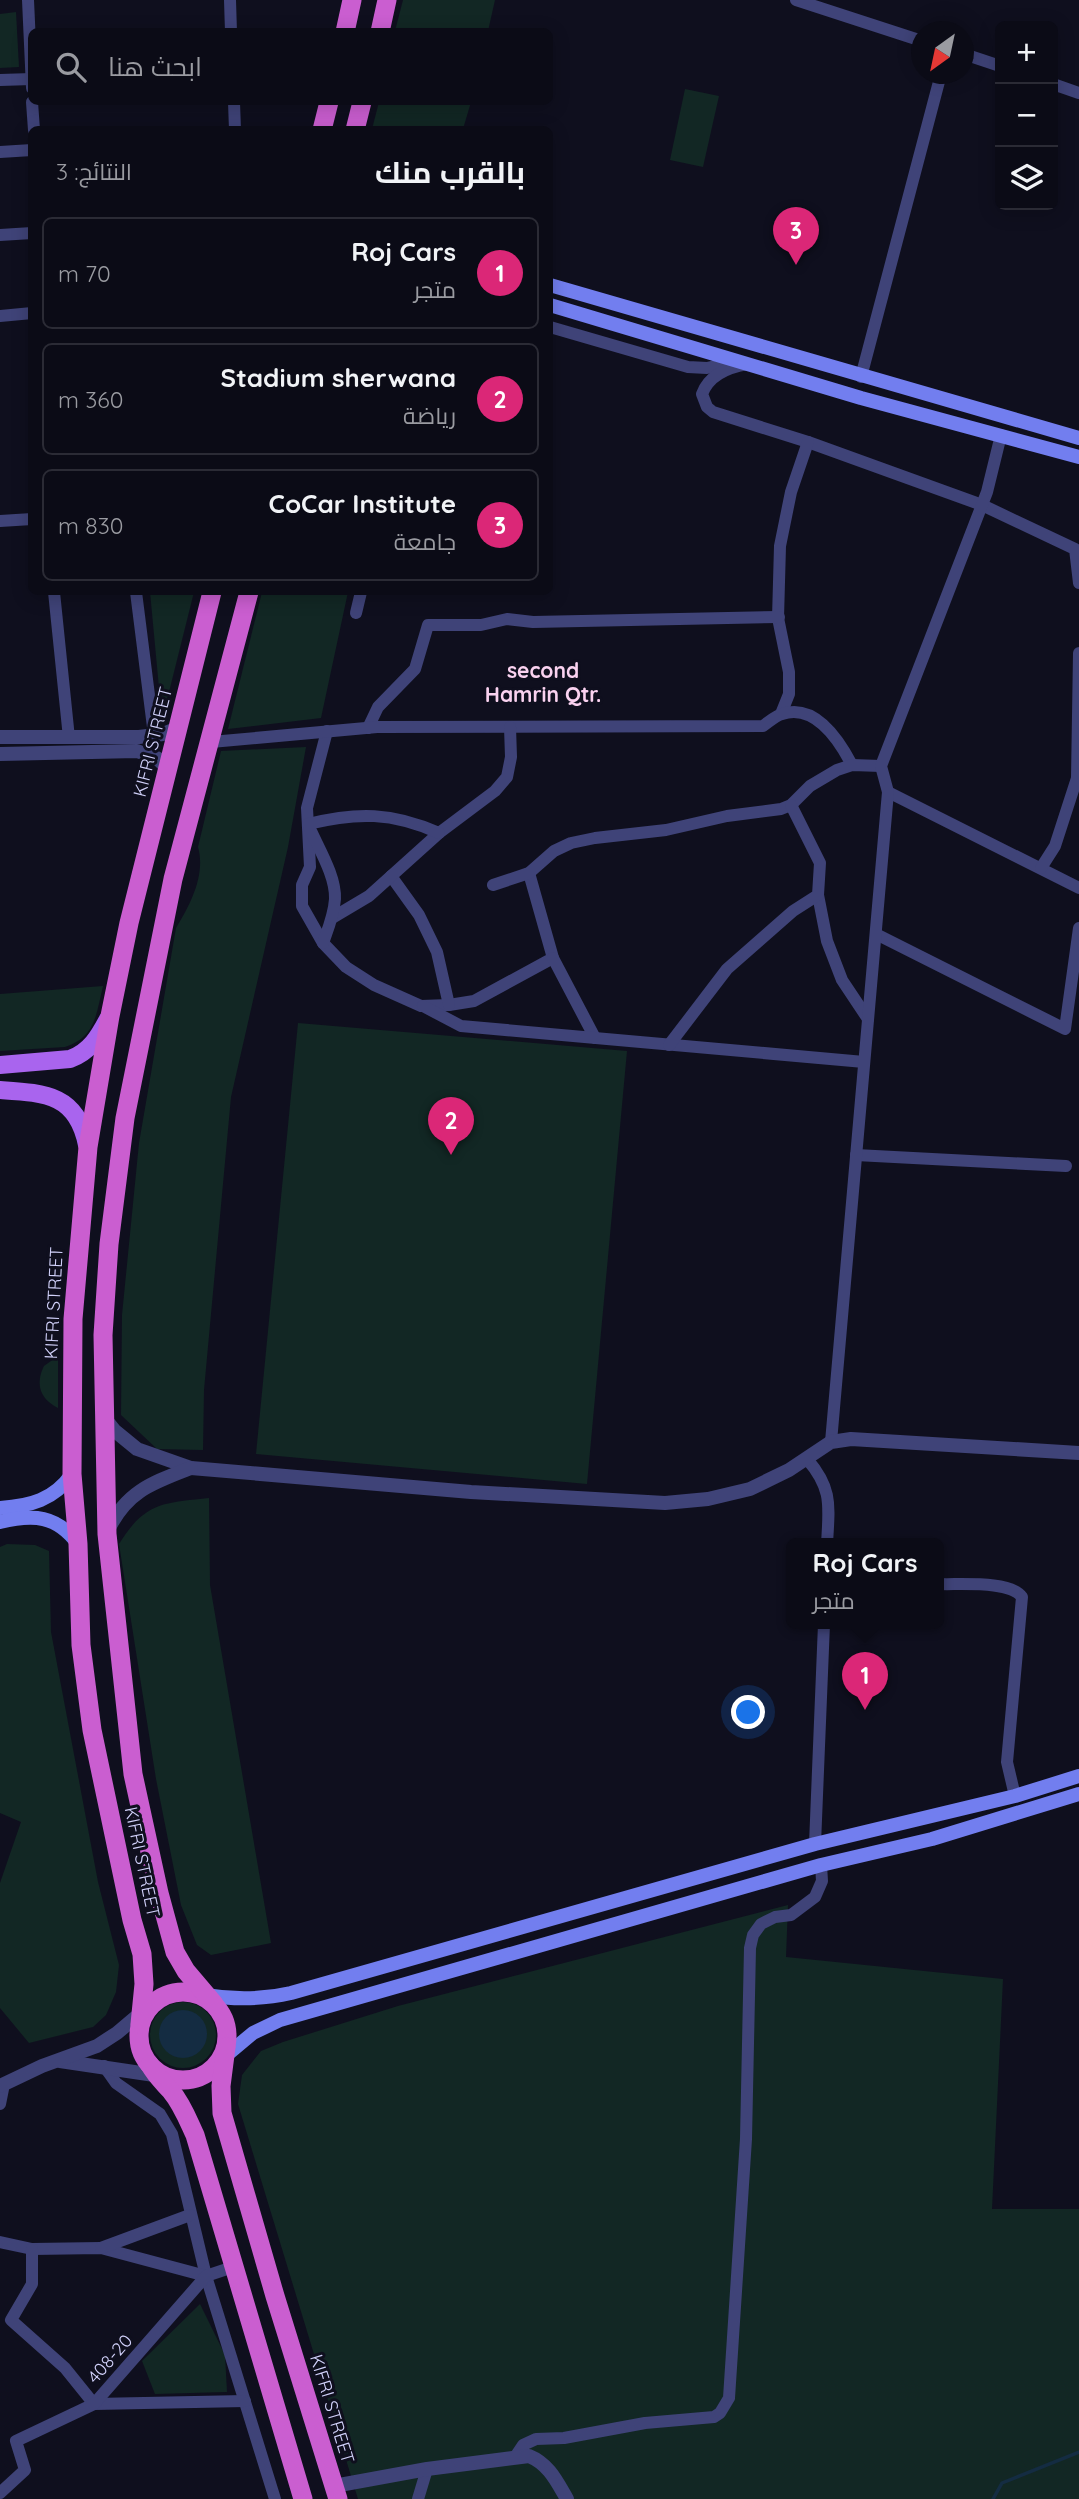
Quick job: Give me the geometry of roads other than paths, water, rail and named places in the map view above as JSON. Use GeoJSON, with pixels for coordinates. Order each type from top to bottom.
{"type":"FeatureCollection","features":[{"type":"Feature","properties":{"kind":"highway"},"geometry":{"type":"LineString","coordinates":[[346,28],[352,0]]}},
{"type":"Feature","properties":{"kind":"highway"},"geometry":{"type":"LineString","coordinates":[[381,28],[387,0]]}},
{"type":"Feature","properties":{"kind":"highway"},"geometry":{"type":"LineString","coordinates":[[323,126],[328,105]]}},
{"type":"Feature","properties":{"kind":"highway"},"geometry":{"type":"LineString","coordinates":[[356,126],[361,105]]}},
{"type":"Feature","properties":{"kind":"highway","name":"KIFRI STREET"},"geometry":{"type":"LineString","coordinates":[[143,2014],[142,1954],[132,1920],[92,1730],[81,1645],[78,1544],[72,1474],[72,1332],[88,1147],[110,1016],[141,878],[211,595]]}},
{"type":"Feature","properties":{"kind":"highway","name":"KIFRI STREET"},"geometry":{"type":"LineString","coordinates":[[206,1998],[175,1952],[133,1774],[107,1534],[103,1416],[105,1292],[125,1118],[172,884],[248,595]]}},
{"type":"Feature","properties":{"kind":"highway"},"geometry":{"type":"LineString","coordinates":[[141,878],[172,884]]}},
{"type":"Feature","properties":{"kind":"highway"},"geometry":{"type":"LineString","coordinates":[[157,2072],[177,2080],[200,2076],[223,2056],[226,2028],[224,2020],[206,1998],[187,1992],[160,1998],[143,2014],[140,2046],[157,2072],[177,2100],[195,2136],[303,2499]]}},
{"type":"Feature","properties":{"kind":"highway","name":"KIFRI STREET"},"geometry":{"type":"LineString","coordinates":[[223,2056],[220,2097],[222,2113],[336,2493]]}},
{"type":"Feature","properties":{"kind":"main road"},"geometry":{"type":"LineString","coordinates":[[553,286],[1079,438]]}},
{"type":"Feature","properties":{"kind":"main road"},"geometry":{"type":"LineString","coordinates":[[553,306],[818,385],[1079,457]]}},
{"type":"Feature","properties":{"kind":"main road"},"geometry":{"type":"LineString","coordinates":[[818,385],[823,366]]}},
{"type":"Feature","properties":{"kind":"main road"},"geometry":{"type":"LineString","coordinates":[[0,1065],[79,1056],[96,1041],[110,1016]]}},
{"type":"Feature","properties":{"kind":"main road"},"geometry":{"type":"LineString","coordinates":[[0,1090],[51,1097],[64,1103],[83,1125],[88,1147]]}},
{"type":"Feature","properties":{"kind":"main road"},"geometry":{"type":"LineString","coordinates":[[0,1508],[37,1502],[50,1496],[60,1489],[72,1474]]}},
{"type":"Feature","properties":{"kind":"main road"},"geometry":{"type":"LineString","coordinates":[[0,1522],[39,1518],[51,1521],[70,1533],[78,1544]]}},
{"type":"Feature","properties":{"kind":"main road"},"geometry":{"type":"LineString","coordinates":[[206,1998],[249,2000],[291,1993],[815,1844],[1015,1796],[1079,1776]]}},
{"type":"Feature","properties":{"kind":"main road"},"geometry":{"type":"LineString","coordinates":[[223,2056],[253,2033],[280,2020],[821,1865],[932,1839],[1079,1794]]}},
{"type":"Feature","properties":{"kind":"main road"},"geometry":{"type":"LineString","coordinates":[[815,1844],[821,1865]]}},
{"type":"Feature","properties":{"kind":"street"},"geometry":{"type":"LineString","coordinates":[[28,0],[29,28]]}},
{"type":"Feature","properties":{"kind":"street"},"geometry":{"type":"LineString","coordinates":[[230,0],[231,28]]}},
{"type":"Feature","properties":{"kind":"street"},"geometry":{"type":"LineString","coordinates":[[796,0],[911,37]]}},
{"type":"Feature","properties":{"kind":"street"},"geometry":{"type":"LineString","coordinates":[[974,57],[995,64]]}},
{"type":"Feature","properties":{"kind":"street"},"geometry":{"type":"LineString","coordinates":[[0,80],[28,79]]}},
{"type":"Feature","properties":{"kind":"street"},"geometry":{"type":"LineString","coordinates":[[861,377],[938,84]]}},
{"type":"Feature","properties":{"kind":"street"},"geometry":{"type":"LineString","coordinates":[[1058,86],[1079,93]]}},
{"type":"Feature","properties":{"kind":"street"},"geometry":{"type":"LineString","coordinates":[[32,105],[34,126]]}},
{"type":"Feature","properties":{"kind":"street"},"geometry":{"type":"LineString","coordinates":[[234,105],[235,126]]}},
{"type":"Feature","properties":{"kind":"street"},"geometry":{"type":"LineString","coordinates":[[0,152],[28,150]]}},
{"type":"Feature","properties":{"kind":"street"},"geometry":{"type":"LineString","coordinates":[[0,235],[28,233]]}},
{"type":"Feature","properties":{"kind":"street"},"geometry":{"type":"LineString","coordinates":[[0,316],[28,313]]}},
{"type":"Feature","properties":{"kind":"street"},"geometry":{"type":"LineString","coordinates":[[553,328],[688,367],[741,362]]}},
{"type":"Feature","properties":{"kind":"street"},"geometry":{"type":"LineString","coordinates":[[707,383],[741,362]]}},
{"type":"Feature","properties":{"kind":"street"},"geometry":{"type":"LineString","coordinates":[[717,366],[702,394],[707,407],[713,412],[808,442],[982,505],[1075,549],[1079,583]]}},
{"type":"Feature","properties":{"kind":"street"},"geometry":{"type":"LineString","coordinates":[[831,1442],[888,792],[881,766],[982,505],[1001,435]]}},
{"type":"Feature","properties":{"kind":"street"},"geometry":{"type":"LineString","coordinates":[[781,714],[789,694],[789,671],[779,617],[780,546],[791,492],[808,442]]}},
{"type":"Feature","properties":{"kind":"street"},"geometry":{"type":"LineString","coordinates":[[0,521],[28,519]]}},
{"type":"Feature","properties":{"kind":"street"},"geometry":{"type":"LineString","coordinates":[[54,595],[69,738]]}},
{"type":"Feature","properties":{"kind":"street"},"geometry":{"type":"LineString","coordinates":[[136,595],[143,741],[168,769]]}},
{"type":"Feature","properties":{"kind":"street"},"geometry":{"type":"LineString","coordinates":[[356,613],[360,595]]}},
{"type":"Feature","properties":{"kind":"street"},"geometry":{"type":"LineString","coordinates":[[368,728],[377,706],[415,669],[428,625],[481,625],[507,619],[533,622],[779,617]]}},
{"type":"Feature","properties":{"kind":"street"},"geometry":{"type":"LineString","coordinates":[[1041,868],[1055,846],[1077,778],[1079,653]]}},
{"type":"Feature","properties":{"kind":"street"},"geometry":{"type":"LineString","coordinates":[[211,742],[368,728],[763,726],[781,714],[797,711],[817,719],[840,741],[852,765]]}},
{"type":"Feature","properties":{"kind":"street"},"geometry":{"type":"LineString","coordinates":[[332,918],[369,896],[439,833],[495,791],[507,777],[511,757],[510,727]]}},
{"type":"Feature","properties":{"kind":"street"},"geometry":{"type":"LineString","coordinates":[[0,754],[143,741],[178,728]]}},
{"type":"Feature","properties":{"kind":"street"},"geometry":{"type":"LineString","coordinates":[[327,731],[307,808],[310,867],[302,885],[302,906],[323,943],[346,967],[374,985],[461,1026],[864,1062]]}},
{"type":"Feature","properties":{"kind":"street"},"geometry":{"type":"LineString","coordinates":[[0,737],[143,741]]}},
{"type":"Feature","properties":{"kind":"street"},"geometry":{"type":"LineString","coordinates":[[493,885],[529,873],[554,851],[571,842],[666,830],[727,816],[781,809],[791,805],[810,786],[837,770],[852,765],[881,766]]}},
{"type":"Feature","properties":{"kind":"street"},"geometry":{"type":"LineString","coordinates":[[888,792],[1079,888]]}},
{"type":"Feature","properties":{"kind":"street"},"geometry":{"type":"LineString","coordinates":[[791,805],[820,863],[818,895],[827,941],[842,979],[868,1019]]}},
{"type":"Feature","properties":{"kind":"street"},"geometry":{"type":"LineString","coordinates":[[308,824],[334,818],[383,816],[411,820],[439,833]]}},
{"type":"Feature","properties":{"kind":"street"},"geometry":{"type":"LineString","coordinates":[[308,824],[328,870],[335,896],[332,918],[323,943]]}},
{"type":"Feature","properties":{"kind":"street"},"geometry":{"type":"LineString","coordinates":[[529,873],[553,958],[595,1038]]}},
{"type":"Feature","properties":{"kind":"street"},"geometry":{"type":"LineString","coordinates":[[391,876],[419,915],[437,953],[449,1005]]}},
{"type":"Feature","properties":{"kind":"street"},"geometry":{"type":"LineString","coordinates":[[669,1045],[727,969],[793,911],[818,895]]}},
{"type":"Feature","properties":{"kind":"street"},"geometry":{"type":"LineString","coordinates":[[876,934],[1065,1029],[1079,928]]}},
{"type":"Feature","properties":{"kind":"street"},"geometry":{"type":"LineString","coordinates":[[421,1006],[474,1001],[553,958]]}},
{"type":"Feature","properties":{"kind":"street"},"geometry":{"type":"LineString","coordinates":[[856,1155],[1066,1166]]}},
{"type":"Feature","properties":{"kind":"street"},"geometry":{"type":"LineString","coordinates":[[103,1416],[115,1431],[137,1449],[191,1468],[471,1492],[664,1503],[729,1495],[770,1480],[831,1442],[864,1439],[1079,1452]]}},
{"type":"Feature","properties":{"kind":"street"},"geometry":{"type":"LineString","coordinates":[[807,1459],[821,1475],[827,1489],[827,1538]]}},
{"type":"Feature","properties":{"kind":"street"},"geometry":{"type":"LineString","coordinates":[[107,1534],[117,1513],[139,1491],[191,1468]]}},
{"type":"Feature","properties":{"kind":"street"},"geometry":{"type":"LineString","coordinates":[[944,1584],[1004,1587],[1017,1591],[1022,1597],[1007,1762],[1015,1796]]}},
{"type":"Feature","properties":{"kind":"street"},"geometry":{"type":"LineString","coordinates":[[815,1844],[824,1629]]}},
{"type":"Feature","properties":{"kind":"street"},"geometry":{"type":"LineString","coordinates":[[515,2457],[523,2445],[536,2439],[590,2435],[645,2423],[705,2419],[714,2417],[726,2405],[730,2386],[746,2140],[750,1948],[753,1935],[761,1924],[775,1917],[791,1915],[815,1897],[822,1881],[821,1865]]}},
{"type":"Feature","properties":{"kind":"street"},"geometry":{"type":"LineString","coordinates":[[0,2104],[2,2085],[107,2040],[143,2014]]}},
{"type":"Feature","properties":{"kind":"street"},"geometry":{"type":"LineString","coordinates":[[58,2061],[157,2072]]}},
{"type":"Feature","properties":{"kind":"street"},"geometry":{"type":"LineString","coordinates":[[104,2066],[116,2083],[160,2114],[172,2134],[206,2276],[274,2498]]}},
{"type":"Feature","properties":{"kind":"street"},"geometry":{"type":"LineString","coordinates":[[101,2248],[190,2215]]}},
{"type":"Feature","properties":{"kind":"street"},"geometry":{"type":"LineString","coordinates":[[0,2242],[32,2249],[101,2248],[206,2276],[233,2267]]}},
{"type":"Feature","properties":{"kind":"street"},"geometry":{"type":"LineString","coordinates":[[32,2249],[32,2284],[11,2320],[65,2368],[94,2404],[245,2400]]}},
{"type":"Feature","properties":{"kind":"street","name":"408-20"},"geometry":{"type":"LineString","coordinates":[[0,2493],[25,2470],[16,2441],[94,2404],[206,2276]]}},
{"type":"Feature","properties":{"kind":"street"},"geometry":{"type":"LineString","coordinates":[[336,2493],[427,2469],[529,2456],[539,2460],[556,2480],[567,2499]]}},
{"type":"Feature","properties":{"kind":"street"},"geometry":{"type":"LineString","coordinates":[[418,2499],[427,2469]]}},
{"type":"Feature","properties":{"kind":"water"},"geometry":{"type":"Polygon","coordinates":[[[183,2010],[200,2017],[207,2034],[200,2051],[183,2058],[166,2051],[159,2034],[166,2017],[183,2010]]]}},
{"type":"Feature","properties":{"kind":"waterway"},"geometry":{"type":"LineString","coordinates":[[993,2499],[1002,2483],[1079,2452]]}},
{"type":"Feature","properties":{"kind":"place","name":"CoCar Institute"},"geometry":{"type":"Point","coordinates":[796,265]}},
{"type":"Feature","properties":{"kind":"place","name":"Stadium sherwana"},"geometry":{"type":"Point","coordinates":[451,1155]}},
{"type":"Feature","properties":{"kind":"place","name":"Roj Cars"},"geometry":{"type":"Point","coordinates":[865,1710]}},
{"type":"Feature","properties":{"kind":"district","name":"second Hamrin Qtr."},"geometry":{"type":"Point","coordinates":[543,683]}}]}
